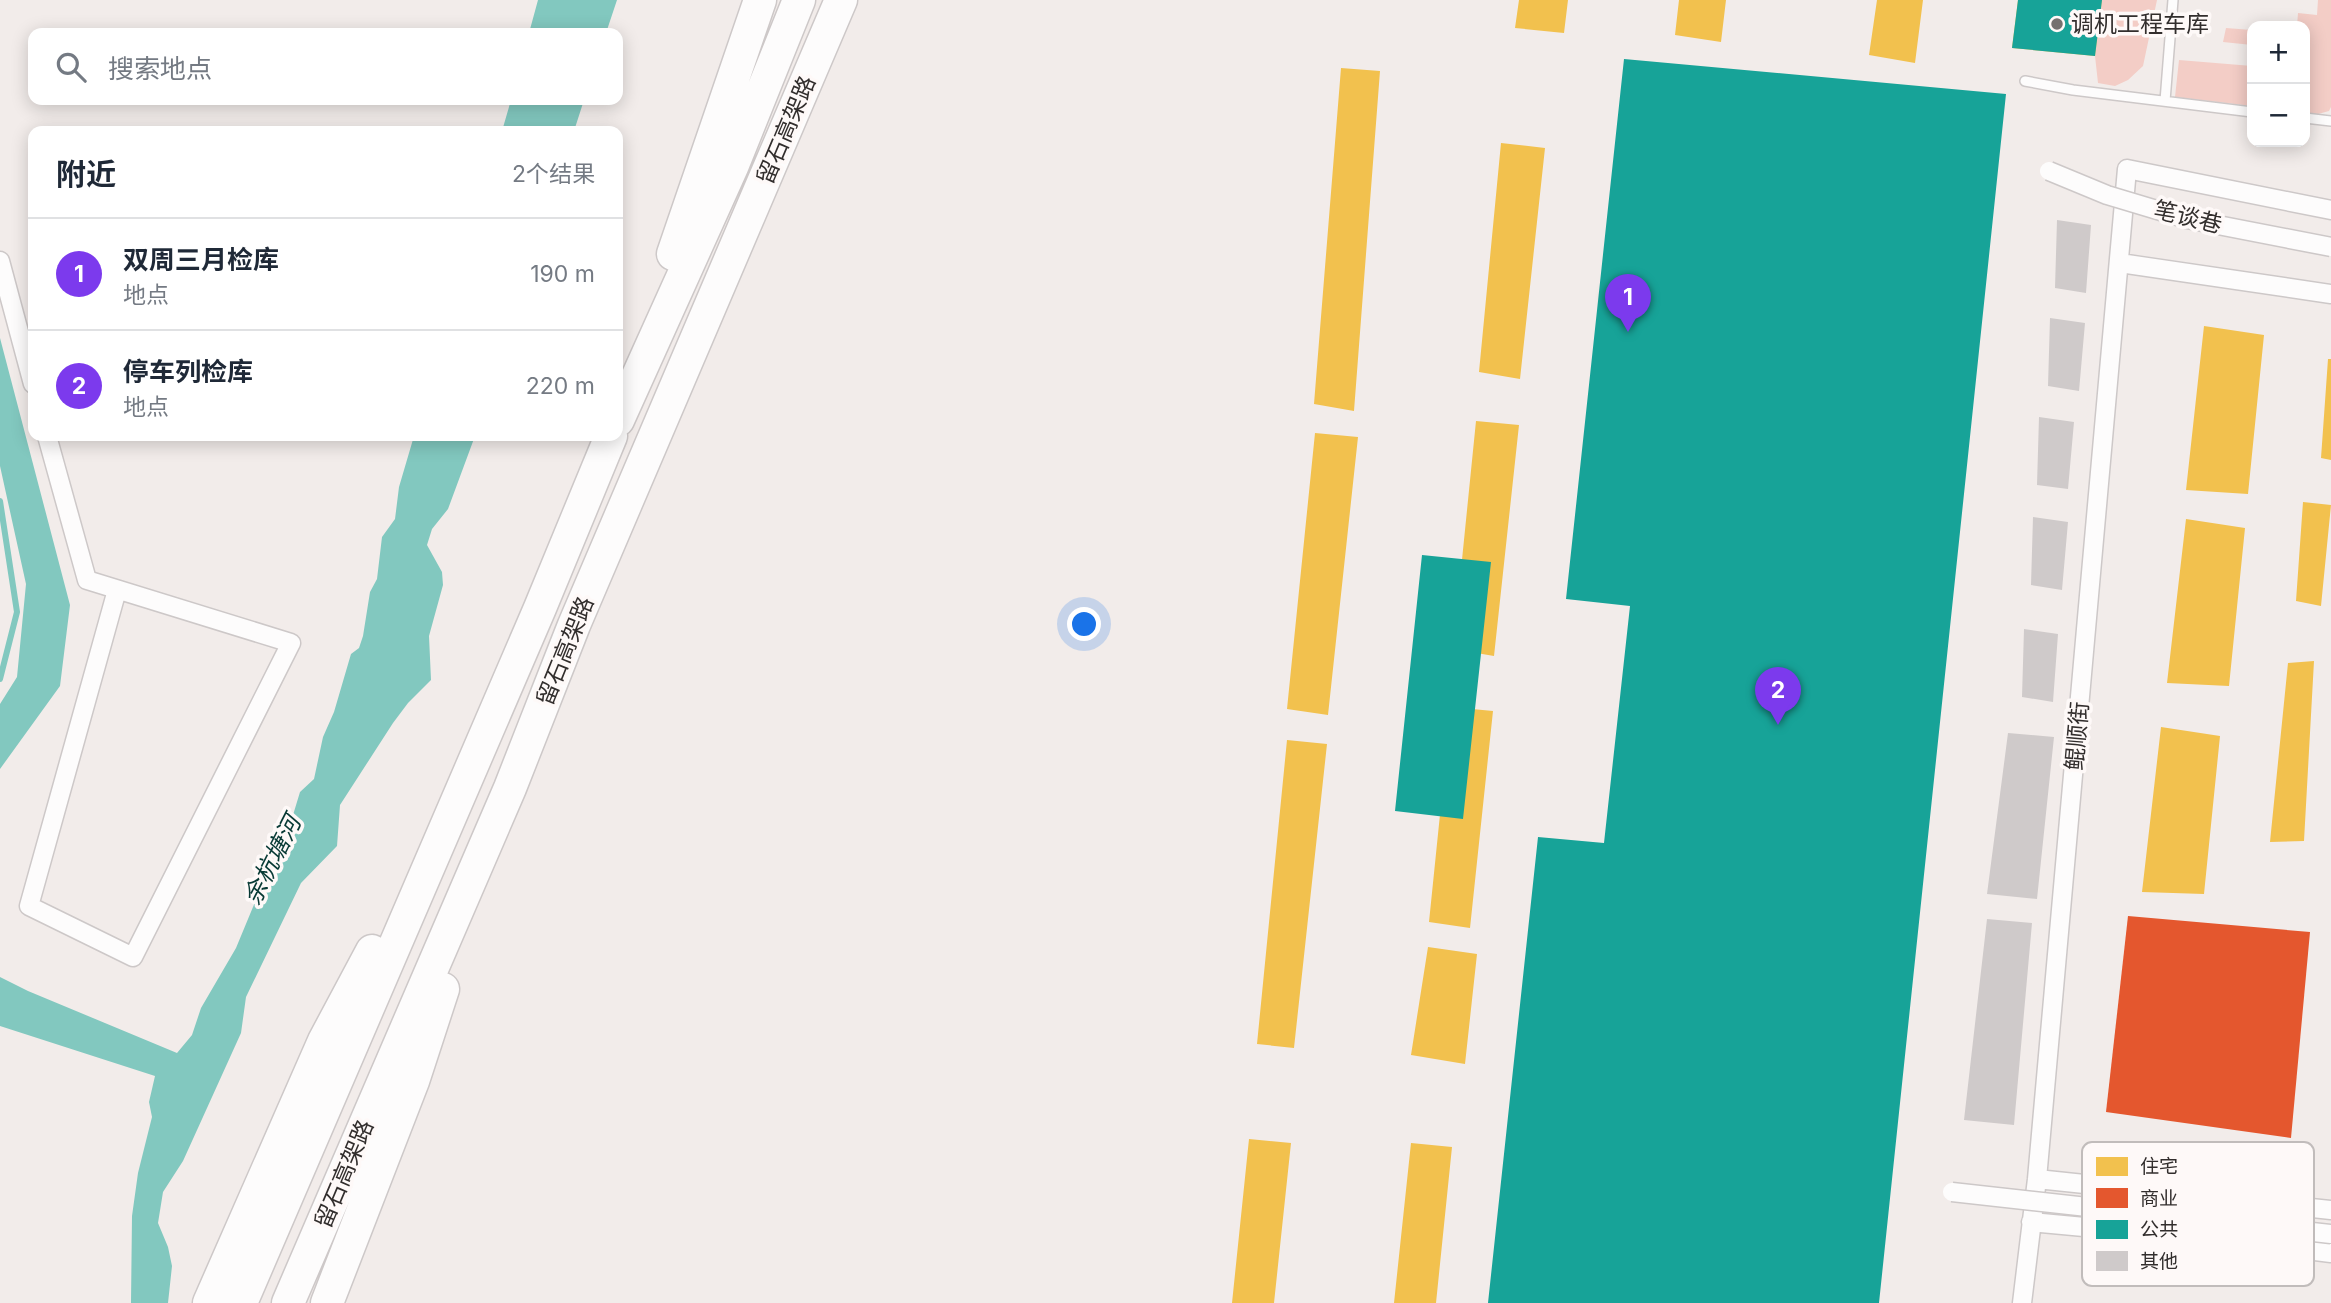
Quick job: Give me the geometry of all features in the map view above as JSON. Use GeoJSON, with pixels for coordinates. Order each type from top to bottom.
{"type":"FeatureCollection","features":[{"type":"Feature","properties":{"kind":"highway"},"geometry":{"type":"LineString","coordinates":[[623,403],[704,158],[760,0]]}},
{"type":"Feature","properties":{"kind":"highway","name":"留石高架路"},"geometry":{"type":"LineString","coordinates":[[623,408],[732,167],[799,0]]}},
{"type":"Feature","properties":{"kind":"highway","name":"留石高架路"},"geometry":{"type":"LineString","coordinates":[[288,1303],[510,788],[574,625],[841,0]]}},
{"type":"Feature","properties":{"kind":"highway","name":"留石高架路"},"geometry":{"type":"LineString","coordinates":[[241,1303],[545,596],[609,441]]}},
{"type":"Feature","properties":{"kind":"highway"},"geometry":{"type":"LineString","coordinates":[[209,1303],[324,1041],[474,758]]}},
{"type":"Feature","properties":{"kind":"highway"},"geometry":{"type":"LineString","coordinates":[[327,1303],[413,1081],[510,788]]}},
{"type":"Feature","properties":{"kind":"street","name":"笔谈巷"},"geometry":{"type":"LineString","coordinates":[[2127,169],[2331,210]]}},
{"type":"Feature","properties":{"kind":"street","name":"鲲顺街"},"geometry":{"type":"LineString","coordinates":[[2022,1303],[2037,1179],[2127,169]]}},
{"type":"Feature","properties":{"kind":"street","name":"笔谈巷"},"geometry":{"type":"LineString","coordinates":[[2049,171],[2107,195],[2187,219],[2331,247]]}},
{"type":"Feature","properties":{"kind":"street"},"geometry":{"type":"LineString","coordinates":[[0,261],[28,365]]}},
{"type":"Feature","properties":{"kind":"street"},"geometry":{"type":"LineString","coordinates":[[2120,263],[2331,294]]}},
{"type":"Feature","properties":{"kind":"street"},"geometry":{"type":"LineString","coordinates":[[48,441],[87,580],[291,643],[133,957],[29,906],[117,590]]}},
{"type":"Feature","properties":{"kind":"street"},"geometry":{"type":"LineString","coordinates":[[2037,1179],[2082,1184]]}},
{"type":"Feature","properties":{"kind":"street"},"geometry":{"type":"LineString","coordinates":[[1952,1192],[2082,1206]]}},
{"type":"Feature","properties":{"kind":"street"},"geometry":{"type":"LineString","coordinates":[[2031,1222],[2082,1227]]}},
{"type":"Feature","properties":{"kind":"lane"},"geometry":{"type":"LineString","coordinates":[[2165,101],[2173,0]]}},
{"type":"Feature","properties":{"kind":"lane"},"geometry":{"type":"LineString","coordinates":[[2025,81],[2073,90],[2247,111]]}},
{"type":"Feature","properties":{"kind":"lane"},"geometry":{"type":"LineString","coordinates":[[2310,119],[2331,121]]}},
{"type":"Feature","properties":{"kind":"shaded area"},"geometry":{"type":"Polygon","coordinates":[[[2102,0],[2157,0],[2143,66],[2128,80],[2115,86],[2098,83],[2095,56],[2102,0]]]}},
{"type":"Feature","properties":{"kind":"shaded area"},"geometry":{"type":"Polygon","coordinates":[[[2318,0],[2331,0],[2331,107],[2329,111],[2318,114],[2310,113],[2310,21],[2297,21],[2298,13],[2317,15],[2318,0]]]}},
{"type":"Feature","properties":{"kind":"shaded area"},"geometry":{"type":"Polygon","coordinates":[[[2226,28],[2247,30],[2247,44],[2223,42],[2226,28]]]}},
{"type":"Feature","properties":{"kind":"shaded area"},"geometry":{"type":"Polygon","coordinates":[[[2179,60],[2247,66],[2247,105],[2175,97],[2179,60]]]}},
{"type":"Feature","properties":{"kind":"water"},"geometry":{"type":"Polygon","coordinates":[[[538,0],[617,0],[608,28],[530,28],[538,0]]]}},
{"type":"Feature","properties":{"kind":"water"},"geometry":{"type":"Polygon","coordinates":[[[510,105],[582,105],[576,126],[503,126],[510,105]]]}},
{"type":"Feature","properties":{"kind":"water"},"geometry":{"type":"Polygon","coordinates":[[[0,338],[70,605],[60,686],[0,769],[0,704],[17,677],[26,584],[0,466],[0,338]]]}},
{"type":"Feature","properties":{"kind":"water"},"geometry":{"type":"Polygon","coordinates":[[[413,441],[473,441],[448,509],[432,529],[427,545],[442,572],[443,585],[429,636],[431,680],[393,723],[340,805],[337,846],[301,883],[246,997],[241,1033],[183,1161],[163,1192],[158,1223],[172,1266],[168,1303],[131,1303],[132,1216],[138,1173],[152,1117],[149,1102],[155,1076],[0,1026],[0,977],[177,1053],[192,1035],[201,1008],[236,948],[260,890],[283,848],[300,792],[314,779],[323,737],[334,712],[351,654],[359,648],[363,636],[370,592],[377,579],[382,537],[395,519],[399,487],[413,441]]]}},
{"type":"Feature","properties":{"kind":"building: 住宅"},"geometry":{"type":"Polygon","coordinates":[[[1519,0],[1568,0],[1564,33],[1515,28],[1519,0]]]}},
{"type":"Feature","properties":{"kind":"building: 住宅"},"geometry":{"type":"Polygon","coordinates":[[[1679,0],[1726,0],[1721,42],[1675,35],[1679,0]]]}},
{"type":"Feature","properties":{"kind":"building: 住宅"},"geometry":{"type":"Polygon","coordinates":[[[1877,0],[1923,0],[1915,63],[1869,55],[1877,0]]]}},
{"type":"Feature","properties":{"kind":"building: 住宅","name":"调机工程车库"},"geometry":{"type":"Polygon","coordinates":[[[2018,0],[2102,0],[2095,56],[2012,48],[2018,0]]]}},
{"type":"Feature","properties":{"kind":"building: 住宅"},"geometry":{"type":"Polygon","coordinates":[[[1341,68],[1380,71],[1354,411],[1314,404],[1341,68]]]}},
{"type":"Feature","properties":{"kind":"building: 住宅"},"geometry":{"type":"Polygon","coordinates":[[[1501,143],[1545,148],[1520,379],[1479,372],[1501,143]]]}},
{"type":"Feature","properties":{"kind":"building: 住宅"},"geometry":{"type":"Polygon","coordinates":[[[1815,158],[1858,162],[1833,393],[1792,386],[1815,158]]]}},
{"type":"Feature","properties":{"kind":"building: 住宅"},"geometry":{"type":"Polygon","coordinates":[[[1669,168],[1712,172],[1687,403],[1646,396],[1669,168]]]}},
{"type":"Feature","properties":{"kind":"building: 住宅"},"geometry":{"type":"Polygon","coordinates":[[[1947,185],[1990,189],[1965,420],[1925,413],[1947,185]]]}},
{"type":"Feature","properties":{"kind":"building: 住宅"},"geometry":{"type":"Polygon","coordinates":[[[2204,326],[2264,335],[2248,494],[2186,490],[2204,326]]]}},
{"type":"Feature","properties":{"kind":"building: 住宅"},"geometry":{"type":"Polygon","coordinates":[[[2328,359],[2331,359],[2331,460],[2321,458],[2328,359]]]}},
{"type":"Feature","properties":{"kind":"building: 住宅"},"geometry":{"type":"Polygon","coordinates":[[[1476,421],[1519,425],[1494,656],[1453,649],[1476,421]]]}},
{"type":"Feature","properties":{"kind":"building: 住宅"},"geometry":{"type":"Polygon","coordinates":[[[1315,433],[1358,437],[1328,715],[1287,709],[1315,433]]]}},
{"type":"Feature","properties":{"kind":"building: 住宅"},"geometry":{"type":"Polygon","coordinates":[[[1800,433],[1843,437],[1818,668],[1777,661],[1800,433]]]}},
{"type":"Feature","properties":{"kind":"building: 住宅"},"geometry":{"type":"Polygon","coordinates":[[[1645,437],[1695,444],[1679,562],[1630,558],[1645,437]]]}},
{"type":"Feature","properties":{"kind":"building: 住宅"},"geometry":{"type":"Polygon","coordinates":[[[1921,445],[1964,449],[1939,680],[1898,673],[1921,445]]]}},
{"type":"Feature","properties":{"kind":"building: 住宅"},"geometry":{"type":"Polygon","coordinates":[[[2303,502],[2331,505],[2321,606],[2296,601],[2303,502]]]}},
{"type":"Feature","properties":{"kind":"building: 住宅"},"geometry":{"type":"Polygon","coordinates":[[[2186,519],[2245,528],[2229,686],[2167,683],[2186,519]]]}},
{"type":"Feature","properties":{"kind":"building: 住宅"},"geometry":{"type":"Polygon","coordinates":[[[2314,661],[2304,841],[2270,842],[2288,663],[2314,661]]]}},
{"type":"Feature","properties":{"kind":"building: 住宅"},"geometry":{"type":"Polygon","coordinates":[[[1451,707],[1493,711],[1470,928],[1429,922],[1451,707]]]}},
{"type":"Feature","properties":{"kind":"building: 住宅"},"geometry":{"type":"Polygon","coordinates":[[[1625,710],[1668,714],[1643,945],[1602,938],[1625,710]]]}},
{"type":"Feature","properties":{"kind":"building: 住宅"},"geometry":{"type":"Polygon","coordinates":[[[1887,719],[1930,723],[1905,954],[1864,947],[1887,719]]]}},
{"type":"Feature","properties":{"kind":"building: 住宅"},"geometry":{"type":"Polygon","coordinates":[[[1774,724],[1817,729],[1792,960],[1751,953],[1774,724]]]}},
{"type":"Feature","properties":{"kind":"building: 住宅"},"geometry":{"type":"Polygon","coordinates":[[[2161,727],[2220,736],[2204,894],[2142,892],[2161,727]]]}},
{"type":"Feature","properties":{"kind":"building: 住宅"},"geometry":{"type":"Polygon","coordinates":[[[1287,740],[1327,744],[1294,1048],[1257,1044],[1287,740]]]}},
{"type":"Feature","properties":{"kind":"building: 住宅"},"geometry":{"type":"Polygon","coordinates":[[[1428,947],[1477,954],[1465,1064],[1411,1055],[1428,947]]]}},
{"type":"Feature","properties":{"kind":"building: 住宅"},"geometry":{"type":"Polygon","coordinates":[[[1600,969],[1650,976],[1633,1094],[1585,1090],[1600,969]]]}},
{"type":"Feature","properties":{"kind":"building: 住宅"},"geometry":{"type":"Polygon","coordinates":[[[1746,980],[1797,987],[1780,1105],[1731,1100],[1746,980]]]}},
{"type":"Feature","properties":{"kind":"building: 住宅"},"geometry":{"type":"Polygon","coordinates":[[[1249,1139],[1291,1143],[1274,1303],[1232,1303],[1249,1139]]]}},
{"type":"Feature","properties":{"kind":"building: 住宅"},"geometry":{"type":"Polygon","coordinates":[[[1589,1142],[1632,1146],[1615,1303],[1573,1303],[1589,1142]]]}},
{"type":"Feature","properties":{"kind":"building: 住宅"},"geometry":{"type":"Polygon","coordinates":[[[1411,1143],[1452,1147],[1436,1303],[1394,1303],[1411,1143]]]}},
{"type":"Feature","properties":{"kind":"building: 住宅"},"geometry":{"type":"Polygon","coordinates":[[[1725,1170],[1768,1174],[1754,1303],[1712,1303],[1725,1170]]]}},
{"type":"Feature","properties":{"kind":"building: 住宅"},"geometry":{"type":"Polygon","coordinates":[[[1829,1250],[1881,1252],[1875,1303],[1824,1303],[1829,1250]]]}},
{"type":"Feature","properties":{"kind":"building: 商业"},"geometry":{"type":"Polygon","coordinates":[[[2128,916],[2310,932],[2291,1138],[2106,1112],[2128,916]]]}},
{"type":"Feature","properties":{"kind":"building: 公共","name":"调机工程车库"},"geometry":{"type":"Polygon","coordinates":[[[2018,0],[2102,0],[2095,56],[2012,48],[2018,0]]]}},
{"type":"Feature","properties":{"kind":"building: 公共"},"geometry":{"type":"Polygon","coordinates":[[[1624,59],[2006,94],[1879,1303],[1488,1303],[1538,837],[1604,843],[1630,606],[1566,599],[1624,59]]]}},
{"type":"Feature","properties":{"kind":"building: 公共"},"geometry":{"type":"Polygon","coordinates":[[[1422,555],[1491,562],[1463,819],[1395,811],[1422,555]]]}},
{"type":"Feature","properties":{"kind":"building: 其他"},"geometry":{"type":"Polygon","coordinates":[[[2057,220],[2091,225],[2086,293],[2055,288],[2057,220]]]}},
{"type":"Feature","properties":{"kind":"building: 其他"},"geometry":{"type":"Polygon","coordinates":[[[2050,318],[2085,323],[2079,391],[2048,386],[2050,318]]]}},
{"type":"Feature","properties":{"kind":"building: 其他"},"geometry":{"type":"Polygon","coordinates":[[[2039,417],[2074,422],[2068,489],[2037,485],[2039,417]]]}},
{"type":"Feature","properties":{"kind":"building: 其他"},"geometry":{"type":"Polygon","coordinates":[[[2033,517],[2068,522],[2062,590],[2031,585],[2033,517]]]}},
{"type":"Feature","properties":{"kind":"building: 其他"},"geometry":{"type":"Polygon","coordinates":[[[2024,629],[2058,634],[2053,702],[2022,697],[2024,629]]]}},
{"type":"Feature","properties":{"kind":"building: 其他"},"geometry":{"type":"Polygon","coordinates":[[[2008,733],[2054,737],[2037,899],[1987,894],[2008,733]]]}},
{"type":"Feature","properties":{"kind":"building: 其他"},"geometry":{"type":"Polygon","coordinates":[[[1987,919],[2032,923],[2014,1125],[1964,1120],[1987,919]]]}},
{"type":"Feature","properties":{"kind":"waterway"},"geometry":{"type":"LineString","coordinates":[[0,501],[17,612],[0,679]]}},
{"type":"Feature","properties":{"kind":"place","name":"调机工程车库"},"geometry":{"type":"Point","coordinates":[2057,24]}},
{"type":"Feature","properties":{"kind":"place","name":"双周三月检库"},"geometry":{"type":"Point","coordinates":[1628,332]}},
{"type":"Feature","properties":{"kind":"place","name":"停车列检库"},"geometry":{"type":"Point","coordinates":[1778,725]}},
{"type":"Feature","properties":{"kind":"water label","name":"余杭塘河"},"geometry":{"type":"Point","coordinates":[272,860]}}]}
